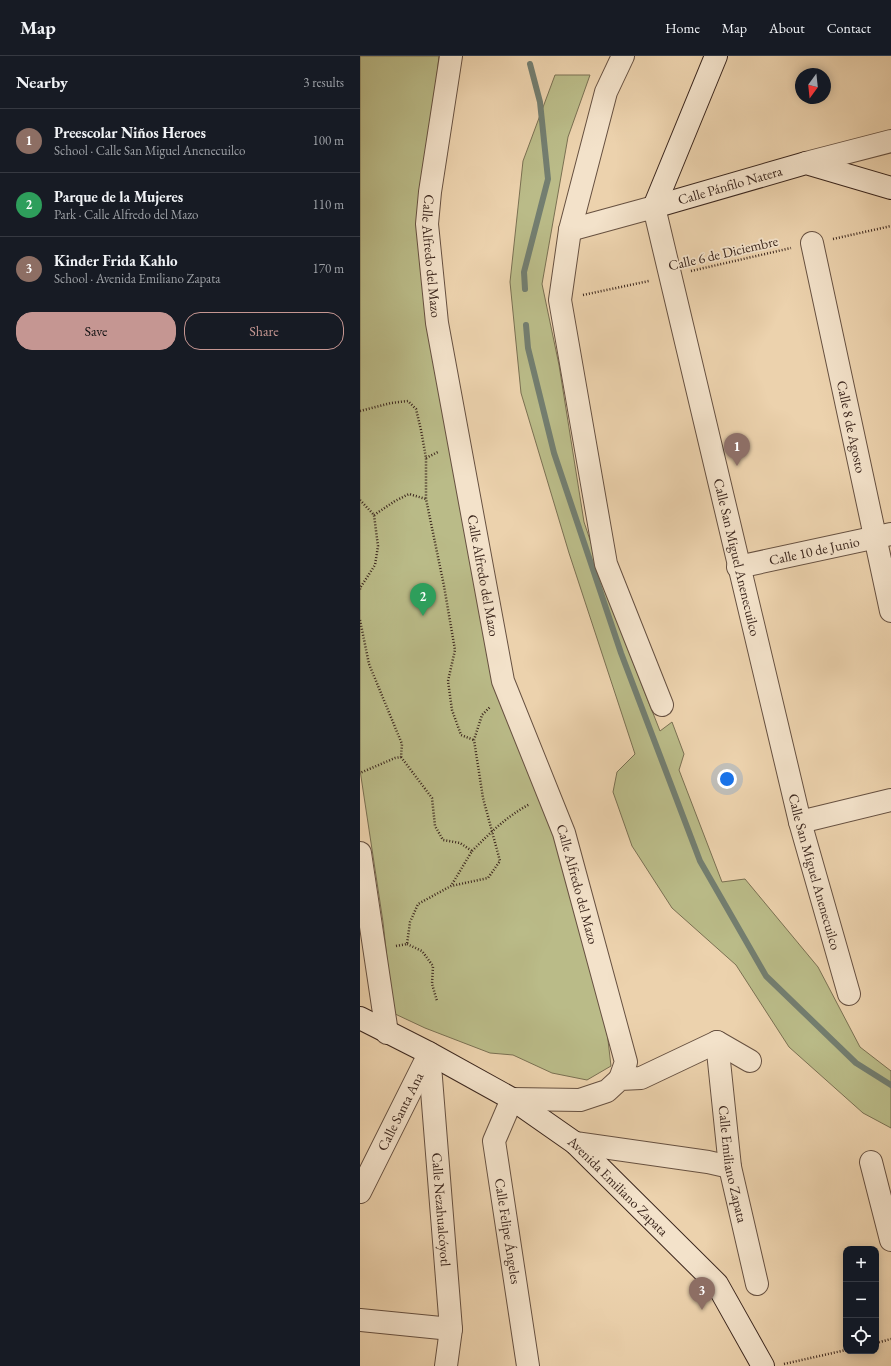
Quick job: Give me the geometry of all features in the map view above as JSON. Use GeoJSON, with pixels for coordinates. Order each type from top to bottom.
{"type":"FeatureCollection","features":[{"type":"Feature","properties":{"kind":"street","name":"Calle Alfredo del Mazo"},"geometry":{"type":"LineString","coordinates":[[451,56],[430,192],[427,224],[437,323],[502,681],[564,833],[626,1062],[620,1079]]}},
{"type":"Feature","properties":{"kind":"street"},"geometry":{"type":"LineString","coordinates":[[604,56],[606,92]]}},
{"type":"Feature","properties":{"kind":"street"},"geometry":{"type":"LineString","coordinates":[[622,56],[606,92],[570,230],[560,300],[606,564],[662,705]]}},
{"type":"Feature","properties":{"kind":"street"},"geometry":{"type":"LineString","coordinates":[[654,207],[716,56]]}},
{"type":"Feature","properties":{"kind":"street","name":"Calle Pánfilo Natera"},"geometry":{"type":"LineString","coordinates":[[570,230],[806,163],[891,141]]}},
{"type":"Feature","properties":{"kind":"street"},"geometry":{"type":"LineString","coordinates":[[806,163],[891,188]]}},
{"type":"Feature","properties":{"kind":"street","name":"Calle San Miguel Anenecuilco"},"geometry":{"type":"LineString","coordinates":[[654,207],[738,567],[800,822],[849,994]]}},
{"type":"Feature","properties":{"kind":"street","name":"Calle 8 de Agosto"},"geometry":{"type":"LineString","coordinates":[[812,243],[883,536],[891,611]]}},
{"type":"Feature","properties":{"kind":"street","name":"Calle 10 de Junio"},"geometry":{"type":"LineString","coordinates":[[738,567],[883,536]]}},
{"type":"Feature","properties":{"kind":"street"},"geometry":{"type":"LineString","coordinates":[[800,822],[891,800]]}},
{"type":"Feature","properties":{"kind":"street"},"geometry":{"type":"LineString","coordinates":[[360,853],[387,1032]]}},
{"type":"Feature","properties":{"kind":"street","name":"Avenida Emiliano Zapata"},"geometry":{"type":"LineString","coordinates":[[360,1018],[429,1053],[512,1099],[575,1143],[717,1284],[772,1365]]}},
{"type":"Feature","properties":{"kind":"street"},"geometry":{"type":"LineString","coordinates":[[512,1099],[580,1100],[607,1091],[620,1079],[641,1078],[717,1042],[750,1061]]}},
{"type":"Feature","properties":{"kind":"street","name":"Calle Emiliano Zapata"},"geometry":{"type":"LineString","coordinates":[[717,1042],[730,1168],[757,1284]]}},
{"type":"Feature","properties":{"kind":"street","name":"Calle Santa Ana"},"geometry":{"type":"LineString","coordinates":[[360,1192],[429,1053]]}},
{"type":"Feature","properties":{"kind":"street","name":"Calle Nezahualcóyotl"},"geometry":{"type":"LineString","coordinates":[[429,1053],[450,1329],[446,1366]]}},
{"type":"Feature","properties":{"kind":"street","name":"Calle Felipe Ángeles"},"geometry":{"type":"LineString","coordinates":[[512,1099],[494,1142],[528,1366]]}},
{"type":"Feature","properties":{"kind":"street"},"geometry":{"type":"LineString","coordinates":[[575,1143],[708,1162],[730,1168]]}},
{"type":"Feature","properties":{"kind":"street"},"geometry":{"type":"LineString","coordinates":[[871,1162],[891,1240]]}},
{"type":"Feature","properties":{"kind":"street"},"geometry":{"type":"LineString","coordinates":[[360,1320],[450,1329]]}},
{"type":"Feature","properties":{"kind":"path","name":"Calle 6 de Diciembre"},"geometry":{"type":"LineString","coordinates":[[560,300],[891,226]]}},
{"type":"Feature","properties":{"kind":"path"},"geometry":{"type":"LineString","coordinates":[[360,411],[391,403],[408,401],[416,409],[426,458],[426,499],[444,586],[455,650],[448,681],[452,710],[461,735],[474,740]]}},
{"type":"Feature","properties":{"kind":"path"},"geometry":{"type":"LineString","coordinates":[[426,458],[444,450]]}},
{"type":"Feature","properties":{"kind":"path"},"geometry":{"type":"LineString","coordinates":[[374,515],[395,501],[409,494],[426,499]]}},
{"type":"Feature","properties":{"kind":"path"},"geometry":{"type":"LineString","coordinates":[[360,500],[374,515],[378,546],[375,565],[360,588],[360,591]]}},
{"type":"Feature","properties":{"kind":"path"},"geometry":{"type":"LineString","coordinates":[[360,620],[369,664],[402,744],[401,756],[432,798],[435,826],[444,840],[460,843],[472,851]]}},
{"type":"Feature","properties":{"kind":"path"},"geometry":{"type":"LineString","coordinates":[[407,944],[410,922],[418,904],[451,886],[488,878],[500,861],[484,798],[474,740],[482,715],[490,707],[502,681]]}},
{"type":"Feature","properties":{"kind":"path"},"geometry":{"type":"LineString","coordinates":[[360,773],[401,756]]}},
{"type":"Feature","properties":{"kind":"path"},"geometry":{"type":"LineString","coordinates":[[451,886],[472,851],[492,830],[518,810],[535,801],[550,800]]}},
{"type":"Feature","properties":{"kind":"path"},"geometry":{"type":"LineString","coordinates":[[374,950],[407,944],[422,951],[433,966],[432,984],[437,1001]]}},
{"type":"Feature","properties":{"kind":"path"},"geometry":{"type":"LineString","coordinates":[[879,1342],[891,1339]]}},
{"type":"Feature","properties":{"kind":"path"},"geometry":{"type":"LineString","coordinates":[[772,1365],[843,1351]]}},
{"type":"Feature","properties":{"kind":"green space"},"geometry":{"type":"Polygon","coordinates":[[[360,56],[439,56],[423,208],[475,553],[603,997],[611,1066],[587,1080],[552,1073],[513,1055],[490,1053],[425,1028],[393,1013],[383,922],[360,770],[360,56]]]}},
{"type":"Feature","properties":{"kind":"green space"},"geometry":{"type":"Polygon","coordinates":[[[555,75],[590,75],[568,137],[542,284],[559,365],[584,522],[620,629],[660,731],[672,722],[684,754],[679,770],[722,882],[745,879],[818,967],[860,1047],[891,1071],[891,1128],[863,1113],[789,1047],[736,965],[672,908],[632,846],[613,792],[617,772],[635,754],[569,553],[521,393],[510,282],[523,161],[555,75]]]}},
{"type":"Feature","properties":{"kind":"waterway"},"geometry":{"type":"LineString","coordinates":[[525,289],[524,272],[548,179],[540,102],[530,64]]}},
{"type":"Feature","properties":{"kind":"waterway"},"geometry":{"type":"LineString","coordinates":[[526,325],[528,348],[554,453],[621,653],[700,861],[766,976],[856,1063],[891,1085]]}},
{"type":"Feature","properties":{"kind":"place","name":"Preescolar Niños Heroes"},"geometry":{"type":"Point","coordinates":[737,466]}},
{"type":"Feature","properties":{"kind":"place","name":"Parque de la Mujeres"},"geometry":{"type":"Point","coordinates":[423,616]}},
{"type":"Feature","properties":{"kind":"place","name":"Kinder Frida Kahlo"},"geometry":{"type":"Point","coordinates":[702,1310]}}]}
